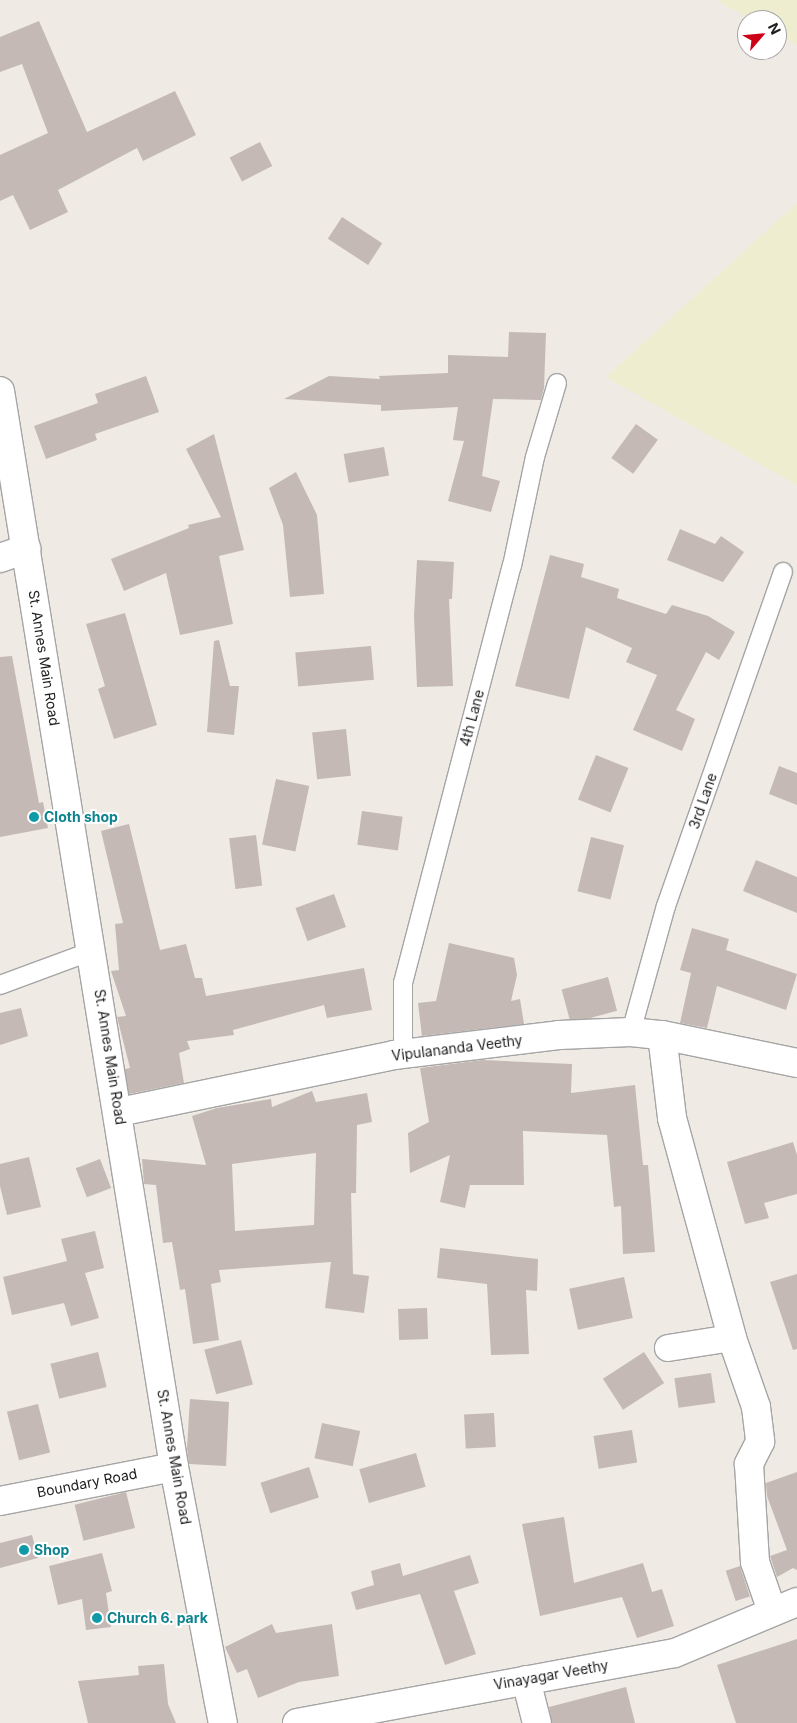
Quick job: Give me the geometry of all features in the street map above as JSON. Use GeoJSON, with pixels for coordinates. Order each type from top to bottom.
{"type":"FeatureCollection","features":[{"type":"Feature","properties":{"kind":"street","name":"St. Annes Main Road"},"geometry":{"type":"LineString","coordinates":[[0,391],[119,1112],[174,1467],[223,1723]]}},
{"type":"Feature","properties":{"kind":"street"},"geometry":{"type":"LineString","coordinates":[[0,558],[26,549]]}},
{"type":"Feature","properties":{"kind":"street","name":"Vipulananda Veethy"},"geometry":{"type":"LineString","coordinates":[[119,1112],[403,1055],[559,1036],[631,1032],[662,1035],[797,1063]]}},
{"type":"Feature","properties":{"kind":"street"},"geometry":{"type":"LineString","coordinates":[[662,1035],[672,1118],[732,1338],[756,1407],[760,1442],[749,1464],[755,1562],[772,1611]]}},
{"type":"Feature","properties":{"kind":"street"},"geometry":{"type":"LineString","coordinates":[[668,1348],[732,1338]]}},
{"type":"Feature","properties":{"kind":"street","name":"Boundary Road"},"geometry":{"type":"LineString","coordinates":[[0,1501],[174,1467]]}},
{"type":"Feature","properties":{"kind":"street","name":"Vinayagar Veethy"},"geometry":{"type":"LineString","coordinates":[[296,1723],[675,1653],[797,1602]]}},
{"type":"Feature","properties":{"kind":"street"},"geometry":{"type":"LineString","coordinates":[[526,1680],[537,1723]]}},
{"type":"Feature","properties":{"kind":"lane","name":"4th Lane"},"geometry":{"type":"LineString","coordinates":[[403,1055],[403,983],[512,566],[535,457],[557,383]]}},
{"type":"Feature","properties":{"kind":"lane","name":"3rd Lane"},"geometry":{"type":"LineString","coordinates":[[631,1032],[666,906],[783,572]]}},
{"type":"Feature","properties":{"kind":"lane"},"geometry":{"type":"LineString","coordinates":[[0,985],[92,951]]}},
{"type":"Feature","properties":{"kind":"green space"},"geometry":{"type":"Polygon","coordinates":[[[716,0],[797,0],[797,45],[787,40],[787,10],[737,10],[737,12],[716,0]]]}},
{"type":"Feature","properties":{"kind":"green space"},"geometry":{"type":"Polygon","coordinates":[[[797,203],[797,485],[606,377],[797,203]]]}},
{"type":"Feature","properties":{"kind":"building"},"geometry":{"type":"Polygon","coordinates":[[[39,21],[87,132],[175,91],[196,135],[143,161],[137,148],[58,190],[68,212],[30,230],[13,195],[0,201],[0,155],[48,133],[22,64],[0,72],[0,37],[39,21]]]}},
{"type":"Feature","properties":{"kind":"building"},"geometry":{"type":"Polygon","coordinates":[[[260,142],[272,166],[242,181],[230,157],[260,142]]]}},
{"type":"Feature","properties":{"kind":"building"},"geometry":{"type":"Polygon","coordinates":[[[342,217],[382,243],[368,265],[328,239],[342,217]]]}},
{"type":"Feature","properties":{"kind":"building"},"geometry":{"type":"Polygon","coordinates":[[[509,332],[546,333],[544,388],[541,400],[493,399],[482,476],[500,481],[491,512],[448,501],[464,441],[453,440],[458,407],[381,411],[381,405],[284,399],[329,376],[380,379],[379,376],[448,373],[448,355],[508,357],[509,332]]]}},
{"type":"Feature","properties":{"kind":"building"},"geometry":{"type":"Polygon","coordinates":[[[146,376],[159,412],[95,434],[97,440],[46,459],[34,426],[98,403],[95,394],[146,376]]]}},
{"type":"Feature","properties":{"kind":"building"},"geometry":{"type":"Polygon","coordinates":[[[636,424],[658,440],[633,474],[611,458],[636,424]]]}},
{"type":"Feature","properties":{"kind":"building"},"geometry":{"type":"Polygon","coordinates":[[[214,434],[244,550],[219,556],[233,624],[180,635],[166,573],[124,591],[111,559],[189,528],[188,525],[221,517],[186,449],[214,434]]]}},
{"type":"Feature","properties":{"kind":"building"},"geometry":{"type":"Polygon","coordinates":[[[384,447],[389,476],[349,483],[344,454],[384,447]]]}},
{"type":"Feature","properties":{"kind":"building"},"geometry":{"type":"Polygon","coordinates":[[[296,472],[317,515],[324,594],[290,597],[283,525],[269,488],[296,472]]]}},
{"type":"Feature","properties":{"kind":"building"},"geometry":{"type":"Polygon","coordinates":[[[680,529],[715,544],[721,536],[744,552],[723,582],[667,560],[680,529]]]}},
{"type":"Feature","properties":{"kind":"building"},"geometry":{"type":"Polygon","coordinates":[[[550,555],[584,564],[581,577],[619,589],[617,598],[666,614],[672,605],[708,616],[735,632],[719,660],[706,652],[676,710],[695,719],[682,751],[633,730],[657,675],[626,662],[632,648],[586,627],[569,699],[515,686],[550,555]]]}},
{"type":"Feature","properties":{"kind":"building"},"geometry":{"type":"Polygon","coordinates":[[[417,560],[454,562],[452,599],[449,599],[453,686],[417,687],[414,616],[417,560]]]}},
{"type":"Feature","properties":{"kind":"building"},"geometry":{"type":"Polygon","coordinates":[[[125,613],[157,725],[114,739],[98,689],[105,686],[86,624],[125,613]]]}},
{"type":"Feature","properties":{"kind":"building"},"geometry":{"type":"Polygon","coordinates":[[[219,640],[230,686],[239,686],[234,735],[207,732],[214,641],[219,640]]]}},
{"type":"Feature","properties":{"kind":"building"},"geometry":{"type":"Polygon","coordinates":[[[371,646],[374,680],[298,686],[295,653],[371,646]]]}},
{"type":"Feature","properties":{"kind":"building"},"geometry":{"type":"Polygon","coordinates":[[[12,656],[39,803],[43,802],[48,828],[0,837],[0,657],[12,656]]]}},
{"type":"Feature","properties":{"kind":"building"},"geometry":{"type":"Polygon","coordinates":[[[346,729],[351,776],[317,779],[312,733],[346,729]]]}},
{"type":"Feature","properties":{"kind":"building"},"geometry":{"type":"Polygon","coordinates":[[[596,755],[628,768],[610,813],[578,800],[596,755]]]}},
{"type":"Feature","properties":{"kind":"building"},"geometry":{"type":"Polygon","coordinates":[[[779,766],[797,773],[797,805],[769,794],[779,766]]]}},
{"type":"Feature","properties":{"kind":"building"},"geometry":{"type":"Polygon","coordinates":[[[276,779],[309,786],[295,852],[262,845],[276,779]]]}},
{"type":"Feature","properties":{"kind":"building"},"geometry":{"type":"Polygon","coordinates":[[[362,811],[403,817],[398,850],[357,845],[362,811]]]}},
{"type":"Feature","properties":{"kind":"building"},"geometry":{"type":"Polygon","coordinates":[[[129,824],[160,950],[186,944],[195,978],[202,978],[206,996],[364,968],[372,1010],[327,1018],[324,1005],[233,1030],[234,1035],[187,1041],[190,1049],[179,1053],[184,1083],[129,1094],[125,1069],[130,1068],[117,1017],[126,1016],[111,971],[119,970],[115,924],[123,923],[101,831],[129,824]]]}},
{"type":"Feature","properties":{"kind":"building"},"geometry":{"type":"Polygon","coordinates":[[[256,835],[262,886],[235,889],[229,838],[256,835]]]}},
{"type":"Feature","properties":{"kind":"building"},"geometry":{"type":"Polygon","coordinates":[[[591,837],[624,845],[610,900],[577,891],[591,837]]]}},
{"type":"Feature","properties":{"kind":"building"},"geometry":{"type":"Polygon","coordinates":[[[756,860],[797,877],[797,913],[743,891],[756,860]]]}},
{"type":"Feature","properties":{"kind":"building"},"geometry":{"type":"Polygon","coordinates":[[[334,894],[346,927],[307,941],[295,908],[334,894]]]}},
{"type":"Feature","properties":{"kind":"building"},"geometry":{"type":"Polygon","coordinates":[[[692,928],[729,939],[726,950],[797,974],[786,1010],[717,986],[707,1028],[680,1023],[691,973],[680,970],[692,928]]]}},
{"type":"Feature","properties":{"kind":"building"},"geometry":{"type":"Polygon","coordinates":[[[449,943],[514,958],[517,975],[511,1001],[520,999],[524,1024],[422,1036],[418,1003],[436,1001],[449,943]]]}},
{"type":"Feature","properties":{"kind":"building"},"geometry":{"type":"Polygon","coordinates":[[[608,977],[617,1011],[571,1023],[562,989],[608,977]]]}},
{"type":"Feature","properties":{"kind":"building"},"geometry":{"type":"Polygon","coordinates":[[[21,1008],[28,1036],[0,1045],[0,1013],[21,1008]]]}},
{"type":"Feature","properties":{"kind":"building"},"geometry":{"type":"Polygon","coordinates":[[[482,1060],[572,1064],[571,1093],[635,1085],[643,1165],[648,1165],[655,1252],[623,1254],[621,1206],[614,1207],[607,1135],[523,1131],[524,1185],[470,1185],[465,1208],[440,1202],[450,1155],[410,1173],[408,1133],[429,1122],[420,1068],[482,1060]]]}},
{"type":"Feature","properties":{"kind":"building"},"geometry":{"type":"Polygon","coordinates":[[[312,1091],[316,1102],[367,1093],[372,1122],[357,1125],[356,1193],[351,1193],[353,1274],[369,1276],[364,1313],[325,1308],[331,1262],[219,1270],[221,1282],[211,1284],[219,1340],[193,1344],[185,1289],[180,1290],[172,1242],[163,1243],[156,1185],[144,1184],[142,1159],[206,1165],[192,1116],[217,1108],[271,1099],[272,1107],[312,1091]],[[316,1153],[232,1164],[235,1231],[314,1225],[316,1153]]]}},
{"type":"Feature","properties":{"kind":"building"},"geometry":{"type":"Polygon","coordinates":[[[793,1142],[797,1155],[797,1194],[764,1203],[769,1218],[745,1224],[727,1162],[793,1142]]]}},
{"type":"Feature","properties":{"kind":"building"},"geometry":{"type":"Polygon","coordinates":[[[29,1157],[41,1207],[7,1215],[0,1186],[0,1164],[29,1157]]]}},
{"type":"Feature","properties":{"kind":"building"},"geometry":{"type":"Polygon","coordinates":[[[100,1159],[111,1188],[87,1197],[76,1168],[100,1159]]]}},
{"type":"Feature","properties":{"kind":"building"},"geometry":{"type":"Polygon","coordinates":[[[95,1231],[104,1268],[85,1273],[99,1318],[71,1326],[64,1303],[12,1315],[3,1277],[67,1261],[61,1239],[95,1231]]]}},
{"type":"Feature","properties":{"kind":"building"},"geometry":{"type":"Polygon","coordinates":[[[440,1248],[538,1259],[537,1291],[526,1290],[529,1354],[491,1355],[487,1284],[437,1278],[440,1248]]]}},
{"type":"Feature","properties":{"kind":"building"},"geometry":{"type":"Polygon","coordinates":[[[797,1274],[797,1349],[793,1350],[770,1282],[797,1274]]]}},
{"type":"Feature","properties":{"kind":"building"},"geometry":{"type":"Polygon","coordinates":[[[624,1277],[633,1318],[578,1330],[569,1289],[624,1277]]]}},
{"type":"Feature","properties":{"kind":"building"},"geometry":{"type":"Polygon","coordinates":[[[427,1308],[428,1339],[399,1340],[398,1309],[427,1308]]]}},
{"type":"Feature","properties":{"kind":"building"},"geometry":{"type":"Polygon","coordinates":[[[241,1340],[253,1384],[216,1394],[204,1350],[241,1340]]]}},
{"type":"Feature","properties":{"kind":"building"},"geometry":{"type":"Polygon","coordinates":[[[98,1352],[107,1387],[59,1399],[50,1364],[98,1352]]]}},
{"type":"Feature","properties":{"kind":"building"},"geometry":{"type":"Polygon","coordinates":[[[644,1352],[664,1383],[623,1410],[603,1379],[644,1352]]]}},
{"type":"Feature","properties":{"kind":"building"},"geometry":{"type":"Polygon","coordinates":[[[711,1373],[715,1403],[679,1408],[674,1378],[711,1373]]]}},
{"type":"Feature","properties":{"kind":"building"},"geometry":{"type":"Polygon","coordinates":[[[190,1399],[229,1402],[226,1466],[189,1464],[187,1448],[190,1399]]]}},
{"type":"Feature","properties":{"kind":"building"},"geometry":{"type":"Polygon","coordinates":[[[38,1404],[50,1453],[19,1460],[7,1412],[38,1404]]]}},
{"type":"Feature","properties":{"kind":"building"},"geometry":{"type":"Polygon","coordinates":[[[494,1413],[496,1447],[466,1449],[464,1415],[494,1413]]]}},
{"type":"Feature","properties":{"kind":"building"},"geometry":{"type":"Polygon","coordinates":[[[322,1423],[360,1431],[353,1466],[315,1458],[322,1423]]]}},
{"type":"Feature","properties":{"kind":"building"},"geometry":{"type":"Polygon","coordinates":[[[632,1430],[637,1463],[599,1469],[593,1436],[632,1430]]]}},
{"type":"Feature","properties":{"kind":"building"},"geometry":{"type":"Polygon","coordinates":[[[416,1453],[426,1487],[369,1503],[359,1469],[416,1453]]]}},
{"type":"Feature","properties":{"kind":"building"},"geometry":{"type":"Polygon","coordinates":[[[309,1467],[319,1497],[270,1513],[260,1483],[309,1467]]]}},
{"type":"Feature","properties":{"kind":"building"},"geometry":{"type":"Polygon","coordinates":[[[797,1472],[797,1570],[793,1568],[777,1577],[770,1556],[787,1550],[767,1496],[766,1483],[797,1472]]]}},
{"type":"Feature","properties":{"kind":"building"},"geometry":{"type":"Polygon","coordinates":[[[126,1492],[135,1528],[84,1541],[75,1505],[126,1492]]]}},
{"type":"Feature","properties":{"kind":"building"},"geometry":{"type":"Polygon","coordinates":[[[564,1517],[574,1583],[643,1563],[652,1592],[662,1589],[674,1626],[637,1638],[622,1597],[540,1616],[522,1524],[564,1517]]]}},
{"type":"Feature","properties":{"kind":"building","name":"Shop"},"geometry":{"type":"Polygon","coordinates":[[[32,1535],[38,1558],[0,1568],[0,1543],[32,1535]]]}},
{"type":"Feature","properties":{"kind":"building"},"geometry":{"type":"Polygon","coordinates":[[[102,1553],[112,1591],[106,1593],[111,1627],[86,1630],[82,1599],[58,1605],[49,1566],[102,1553]]]}},
{"type":"Feature","properties":{"kind":"building"},"geometry":{"type":"Polygon","coordinates":[[[470,1555],[479,1583],[454,1591],[476,1654],[445,1665],[420,1594],[356,1610],[351,1592],[374,1585],[371,1571],[400,1563],[403,1576],[470,1555]]]}},
{"type":"Feature","properties":{"kind":"building"},"geometry":{"type":"Polygon","coordinates":[[[740,1566],[750,1596],[736,1601],[726,1571],[740,1566]]]}},
{"type":"Feature","properties":{"kind":"building"},"geometry":{"type":"Polygon","coordinates":[[[272,1624],[276,1633],[332,1624],[339,1676],[299,1682],[258,1698],[247,1669],[237,1673],[225,1647],[272,1624]]]}},
{"type":"Feature","properties":{"kind":"building"},"geometry":{"type":"Polygon","coordinates":[[[797,1639],[797,1723],[736,1723],[717,1665],[797,1639]]]}},
{"type":"Feature","properties":{"kind":"building"},"geometry":{"type":"Polygon","coordinates":[[[164,1664],[168,1704],[176,1723],[88,1723],[78,1681],[139,1675],[138,1666],[164,1664]]]}},
{"type":"Feature","properties":{"kind":"building"},"geometry":{"type":"Polygon","coordinates":[[[626,1687],[635,1723],[552,1723],[549,1707],[626,1687]]]}},
{"type":"Feature","properties":{"kind":"place","name":"Cloth shop"},"geometry":{"type":"Point","coordinates":[34,817]}},
{"type":"Feature","properties":{"kind":"place","name":"Shop"},"geometry":{"type":"Point","coordinates":[24,1550]}},
{"type":"Feature","properties":{"kind":"place","name":"Church 6. park"},"geometry":{"type":"Point","coordinates":[97,1618]}}]}
